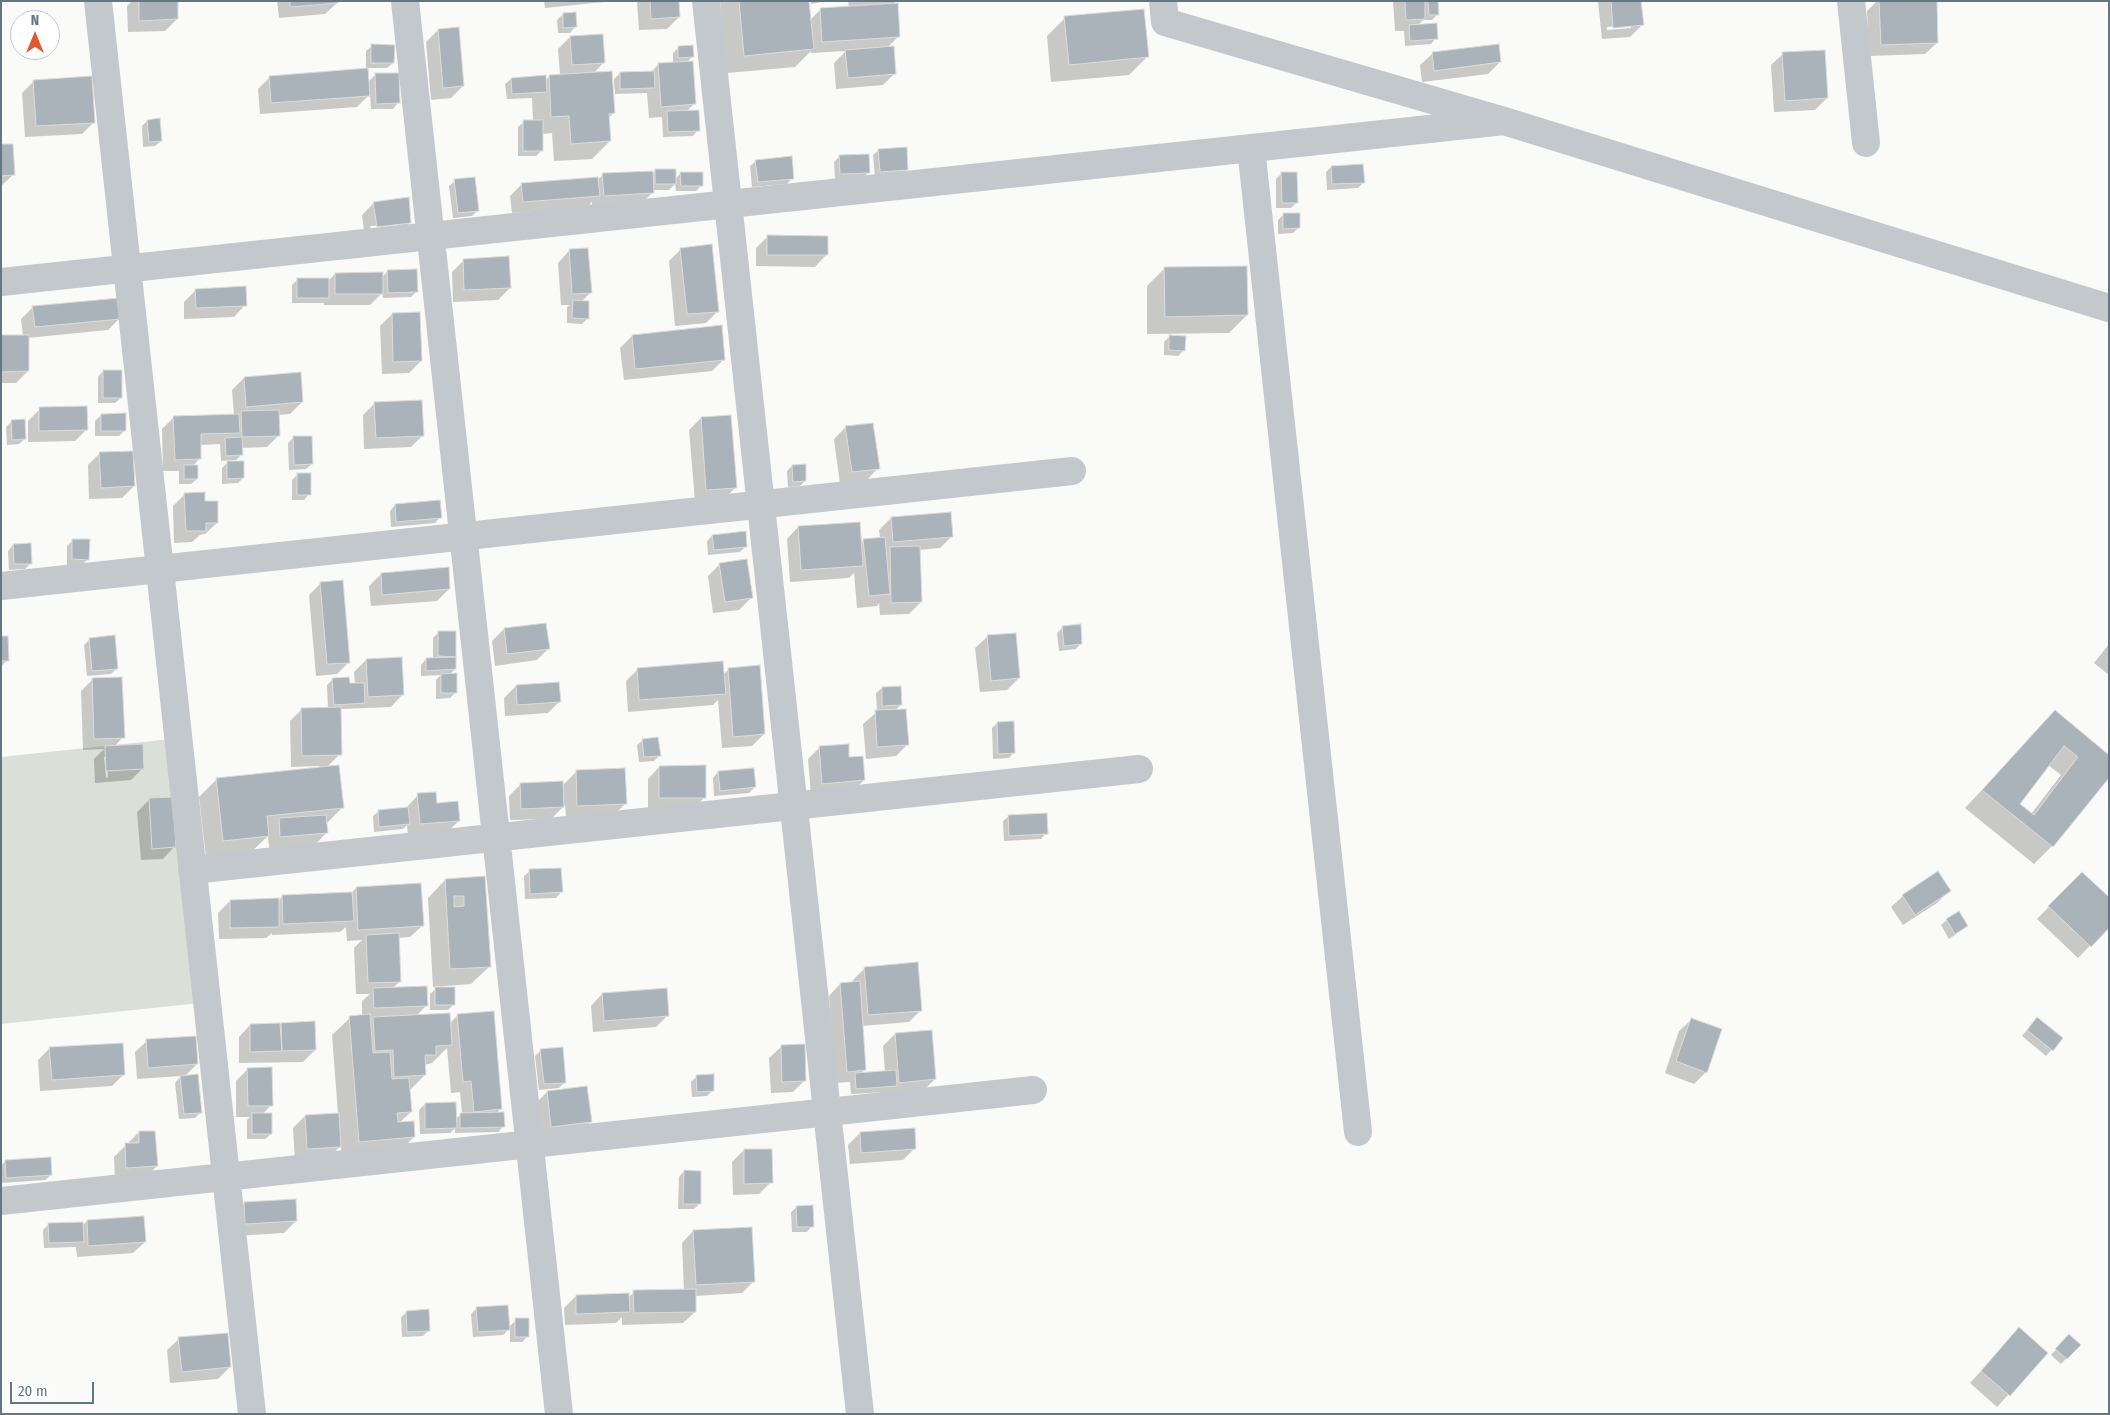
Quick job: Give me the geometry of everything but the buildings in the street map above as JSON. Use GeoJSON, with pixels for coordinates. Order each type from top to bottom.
{"type":"FeatureCollection","features":[{"type":"Feature","properties":{"kind":"street"},"geometry":{"type":"LineString","coordinates":[[98,1],[252,1414]]}},
{"type":"Feature","properties":{"kind":"street"},"geometry":{"type":"LineString","coordinates":[[405,1],[558,1414]]}},
{"type":"Feature","properties":{"kind":"street"},"geometry":{"type":"LineString","coordinates":[[706,1],[860,1414]]}},
{"type":"Feature","properties":{"kind":"street"},"geometry":{"type":"LineString","coordinates":[[1162,1],[1165,22],[1504,121],[2109,308]]}},
{"type":"Feature","properties":{"kind":"street"},"geometry":{"type":"LineString","coordinates":[[1851,1],[1866,143]]}},
{"type":"Feature","properties":{"kind":"street"},"geometry":{"type":"LineString","coordinates":[[1,282],[1504,121]]}},
{"type":"Feature","properties":{"kind":"street"},"geometry":{"type":"LineString","coordinates":[[1251,148],[1358,1132]]}},
{"type":"Feature","properties":{"kind":"street"},"geometry":{"type":"LineString","coordinates":[[1,586],[1072,472]]}},
{"type":"Feature","properties":{"kind":"street"},"geometry":{"type":"LineString","coordinates":[[192,870],[1138,768]]}},
{"type":"Feature","properties":{"kind":"street"},"geometry":{"type":"LineString","coordinates":[[1,1201],[1033,1090]]}},
{"type":"Feature","properties":{"kind":"shaded area"},"geometry":{"type":"Polygon","coordinates":[[[171,739],[200,1003],[1,1024],[1,757],[171,739]]]}}]}
